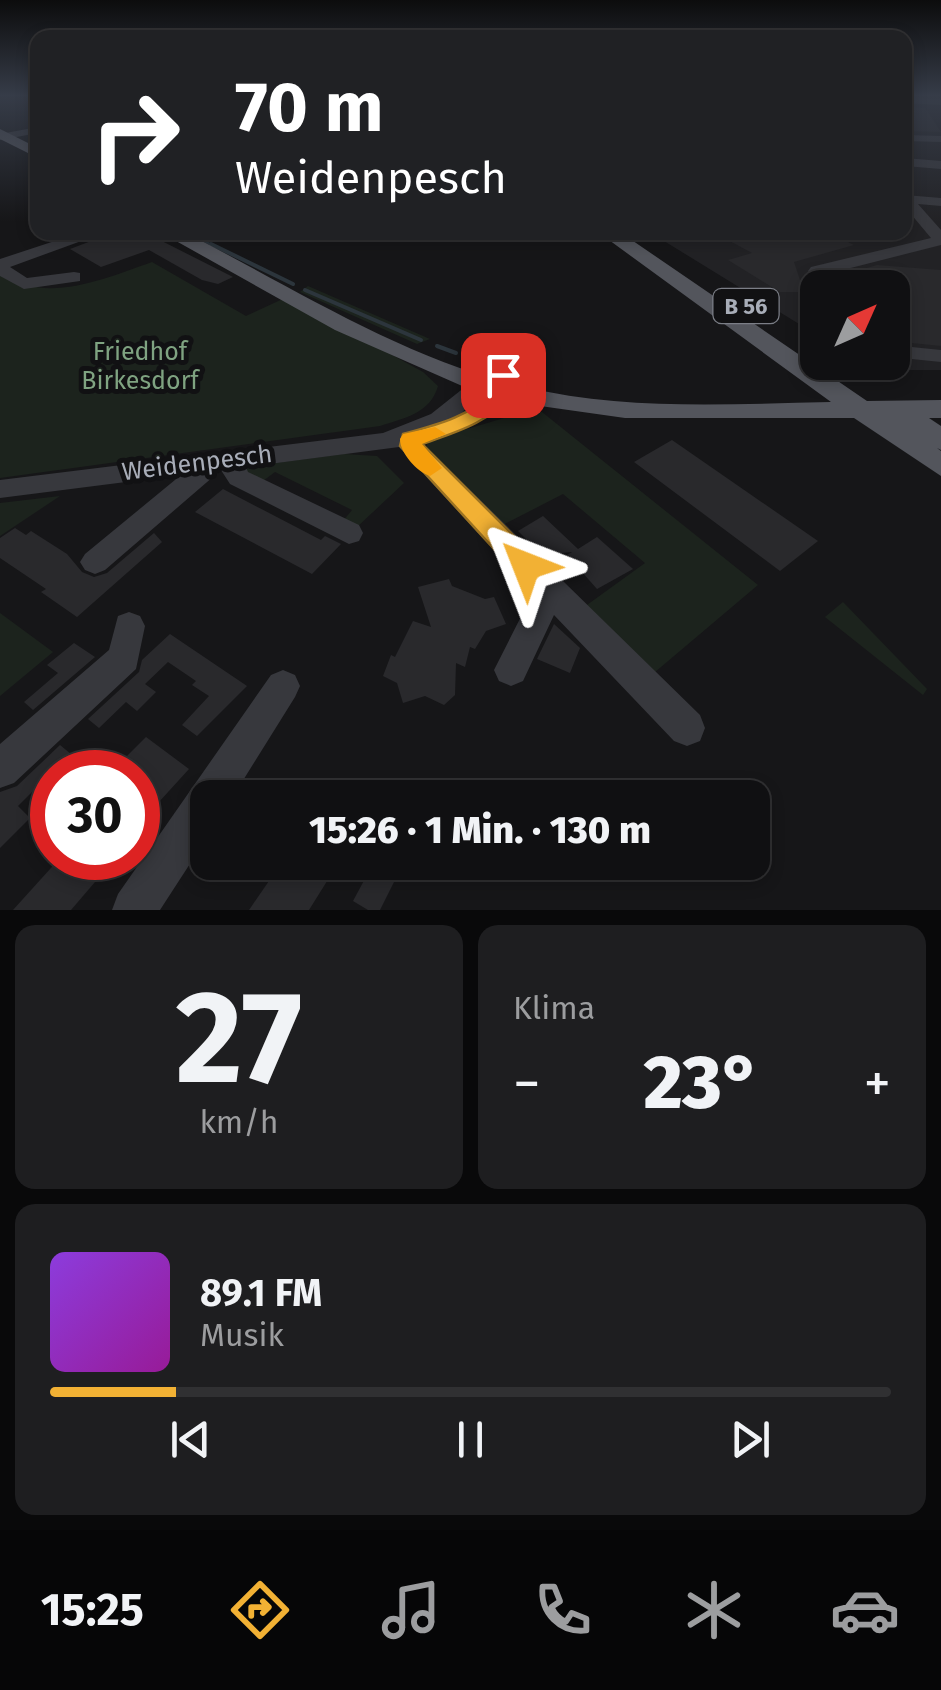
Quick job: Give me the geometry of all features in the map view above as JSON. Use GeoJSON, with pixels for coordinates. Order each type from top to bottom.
{"type":"FeatureCollection","features":[{"type":"Feature","properties":{"kind":"main road"},"geometry":{"type":"LineString","coordinates":[[8,137],[30,150]]}},
{"type":"Feature","properties":{"kind":"main road"},"geometry":{"type":"LineString","coordinates":[[185,240],[406,355],[497,383],[613,408],[941,392]]}},
{"type":"Feature","properties":{"kind":"main road","name":"B 56"},"geometry":{"type":"LineString","coordinates":[[619,240],[769,343],[800,359]]}},
{"type":"Feature","properties":{"kind":"main road","name":"B 56"},"geometry":{"type":"LineString","coordinates":[[640,240],[800,342]]}},
{"type":"Feature","properties":{"kind":"main road"},"geometry":{"type":"LineString","coordinates":[[769,343],[782,366],[772,390]]}},
{"type":"Feature","properties":{"kind":"main road"},"geometry":{"type":"LineString","coordinates":[[497,383],[624,391],[772,390],[816,380]]}},
{"type":"Feature","properties":{"kind":"main road","name":"B 56"},"geometry":{"type":"LineString","coordinates":[[839,380],[865,398],[941,466]]}},
{"type":"Feature","properties":{"kind":"main road"},"geometry":{"type":"LineString","coordinates":[[865,398],[897,408],[941,409]]}},
{"type":"Feature","properties":{"kind":"main road"},"geometry":{"type":"LineString","coordinates":[[897,408],[941,440]]}},
{"type":"Feature","properties":{"kind":"street"},"geometry":{"type":"LineString","coordinates":[[912,138],[941,138]]}},
{"type":"Feature","properties":{"kind":"street"},"geometry":{"type":"LineString","coordinates":[[912,163],[941,165]]}},
{"type":"Feature","properties":{"kind":"street"},"geometry":{"type":"LineString","coordinates":[[912,186],[941,188]]}},
{"type":"Feature","properties":{"kind":"street"},"geometry":{"type":"LineString","coordinates":[[912,200],[941,202]]}},
{"type":"Feature","properties":{"kind":"street"},"geometry":{"type":"LineString","coordinates":[[821,270],[941,240],[912,206]]}},
{"type":"Feature","properties":{"kind":"street"},"geometry":{"type":"LineString","coordinates":[[3,269],[78,240]]}},
{"type":"Feature","properties":{"kind":"street"},"geometry":{"type":"LineString","coordinates":[[3,269],[57,258]]}},
{"type":"Feature","properties":{"kind":"street"},"geometry":{"type":"LineString","coordinates":[[3,269],[24,284],[74,277]]}},
{"type":"Feature","properties":{"kind":"street"},"geometry":{"type":"LineString","coordinates":[[910,353],[941,356]]}},
{"type":"Feature","properties":{"kind":"street","name":"Weidenpesch"},"geometry":{"type":"LineString","coordinates":[[0,489],[405,436],[461,424],[490,408],[497,383]]}},
{"type":"Feature","properties":{"kind":"street"},"geometry":{"type":"LineString","coordinates":[[405,436],[430,468],[687,728]]}},
{"type":"Feature","properties":{"kind":"street"},"geometry":{"type":"LineString","coordinates":[[95,562],[223,459],[240,478],[349,533]]}},
{"type":"Feature","properties":{"kind":"street"},"geometry":{"type":"LineString","coordinates":[[511,670],[550,590]]}},
{"type":"Feature","properties":{"kind":"street"},"geometry":{"type":"LineString","coordinates":[[0,769],[124,658],[129,626]]}},
{"type":"Feature","properties":{"kind":"street"},"geometry":{"type":"LineString","coordinates":[[220,780],[283,686]]}},
{"type":"Feature","properties":{"kind":"street"},"geometry":{"type":"LineString","coordinates":[[134,910],[190,825]]}},
{"type":"Feature","properties":{"kind":"shaded area"},"geometry":{"type":"Polygon","coordinates":[[[912,137],[941,137],[941,370],[910,370],[910,270],[800,270],[800,325],[662,240],[912,240],[912,137]]]}},
{"type":"Feature","properties":{"kind":"green space","name":"Friedhof Birkesdorf"},"geometry":{"type":"Polygon","coordinates":[[[152,262],[246,316],[287,297],[423,372],[438,386],[434,395],[415,414],[380,426],[0,478],[0,273],[17,282],[55,288],[95,281],[152,262]]]}},
{"type":"Feature","properties":{"kind":"green space"},"geometry":{"type":"Polygon","coordinates":[[[308,286],[430,339],[417,344],[300,292],[308,286]]]}},
{"type":"Feature","properties":{"kind":"green space"},"geometry":{"type":"Polygon","coordinates":[[[531,410],[542,412],[758,585],[648,678],[580,610],[645,563],[563,494],[499,527],[426,454],[427,444],[437,438],[531,410]]]}},
{"type":"Feature","properties":{"kind":"green space"},"geometry":{"type":"Polygon","coordinates":[[[344,454],[377,456],[404,483],[356,528],[343,521],[352,510],[275,472],[263,481],[245,471],[245,467],[344,454]]]}},
{"type":"Feature","properties":{"kind":"green space"},"geometry":{"type":"Polygon","coordinates":[[[60,496],[0,536],[0,503],[60,496]]]}},
{"type":"Feature","properties":{"kind":"green space"},"geometry":{"type":"Polygon","coordinates":[[[843,602],[927,689],[923,695],[825,617],[843,602]]]}},
{"type":"Feature","properties":{"kind":"green space"},"geometry":{"type":"Polygon","coordinates":[[[0,613],[53,652],[0,696],[0,613]]]}},
{"type":"Feature","properties":{"kind":"building"},"geometry":{"type":"Polygon","coordinates":[[[94,240],[160,240],[233,277],[218,284],[202,280],[149,250],[101,267],[70,249],[94,240]]]}},
{"type":"Feature","properties":{"kind":"building"},"geometry":{"type":"Polygon","coordinates":[[[728,240],[844,240],[854,245],[794,262],[800,292],[780,292],[728,260],[752,253],[728,240]]]}},
{"type":"Feature","properties":{"kind":"building"},"geometry":{"type":"Polygon","coordinates":[[[877,265],[941,270],[941,346],[910,343],[910,270],[863,269],[877,265]]]}},
{"type":"Feature","properties":{"kind":"building"},"geometry":{"type":"Polygon","coordinates":[[[672,440],[818,541],[780,571],[634,462],[672,440]]]}},
{"type":"Feature","properties":{"kind":"building"},"geometry":{"type":"Polygon","coordinates":[[[223,489],[321,540],[325,536],[341,544],[312,574],[195,512],[223,489]]]}},
{"type":"Feature","properties":{"kind":"building"},"geometry":{"type":"Polygon","coordinates":[[[543,516],[578,549],[597,537],[633,569],[597,589],[567,555],[572,552],[542,555],[518,531],[543,516]]]}},
{"type":"Feature","properties":{"kind":"building"},"geometry":{"type":"Polygon","coordinates":[[[15,528],[26,535],[31,531],[67,554],[82,572],[94,577],[107,573],[154,533],[162,542],[77,617],[41,592],[46,589],[0,558],[0,538],[15,528]]]}},
{"type":"Feature","properties":{"kind":"building"},"geometry":{"type":"Polygon","coordinates":[[[449,579],[452,586],[485,599],[494,597],[506,624],[486,631],[475,649],[470,647],[465,667],[456,663],[455,695],[444,705],[425,696],[403,703],[397,683],[383,676],[391,655],[395,657],[413,621],[431,627],[418,587],[449,579]]]}},
{"type":"Feature","properties":{"kind":"building"},"geometry":{"type":"Polygon","coordinates":[[[554,624],[580,648],[570,673],[537,659],[554,624]]]}},
{"type":"Feature","properties":{"kind":"building"},"geometry":{"type":"Polygon","coordinates":[[[170,634],[247,686],[197,736],[182,725],[209,696],[192,685],[196,681],[168,662],[145,684],[156,692],[137,711],[126,702],[99,728],[88,719],[139,672],[142,660],[170,634]]]}},
{"type":"Feature","properties":{"kind":"building"},"geometry":{"type":"Polygon","coordinates":[[[74,643],[95,657],[33,710],[24,702],[58,673],[47,665],[74,643]]]}},
{"type":"Feature","properties":{"kind":"building"},"geometry":{"type":"Polygon","coordinates":[[[146,737],[189,769],[160,801],[160,750],[133,750],[146,737]]]}},
{"type":"Feature","properties":{"kind":"building"},"geometry":{"type":"Polygon","coordinates":[[[30,774],[30,794],[18,806],[30,818],[0,848],[0,792],[17,786],[30,774]]]}},
{"type":"Feature","properties":{"kind":"building"},"geometry":{"type":"Polygon","coordinates":[[[40,880],[97,880],[71,910],[13,910],[40,880]]]}},
{"type":"Feature","properties":{"kind":"building"},"geometry":{"type":"Polygon","coordinates":[[[270,880],[328,880],[309,910],[249,910],[270,880]]]}},
{"type":"Feature","properties":{"kind":"building"},"geometry":{"type":"Polygon","coordinates":[[[364,880],[395,880],[380,910],[368,910],[353,901],[364,880]]]}},
{"type":"Feature","properties":{"kind":"waterway"},"geometry":{"type":"LineString","coordinates":[[202,240],[216,247]]}},
{"type":"Feature","properties":{"kind":"waterway"},"geometry":{"type":"LineString","coordinates":[[211,244],[293,284]]}},
{"type":"Feature","properties":{"kind":"waterway"},"geometry":{"type":"LineString","coordinates":[[305,290],[421,340]]}},
{"type":"Feature","properties":{"kind":"waterway"},"geometry":{"type":"LineString","coordinates":[[437,346],[456,353]]}},
{"type":"Feature","properties":{"kind":"slow traffic"},"geometry":{"type":"LineString","coordinates":[[430,468],[411,446],[411,439],[435,434]]}},
{"type":"Feature","properties":{"kind":"route"},"geometry":{"type":"LineString","coordinates":[[503,375],[505,390],[490,408],[461,424],[411,439],[411,446],[526,566]]}}]}
